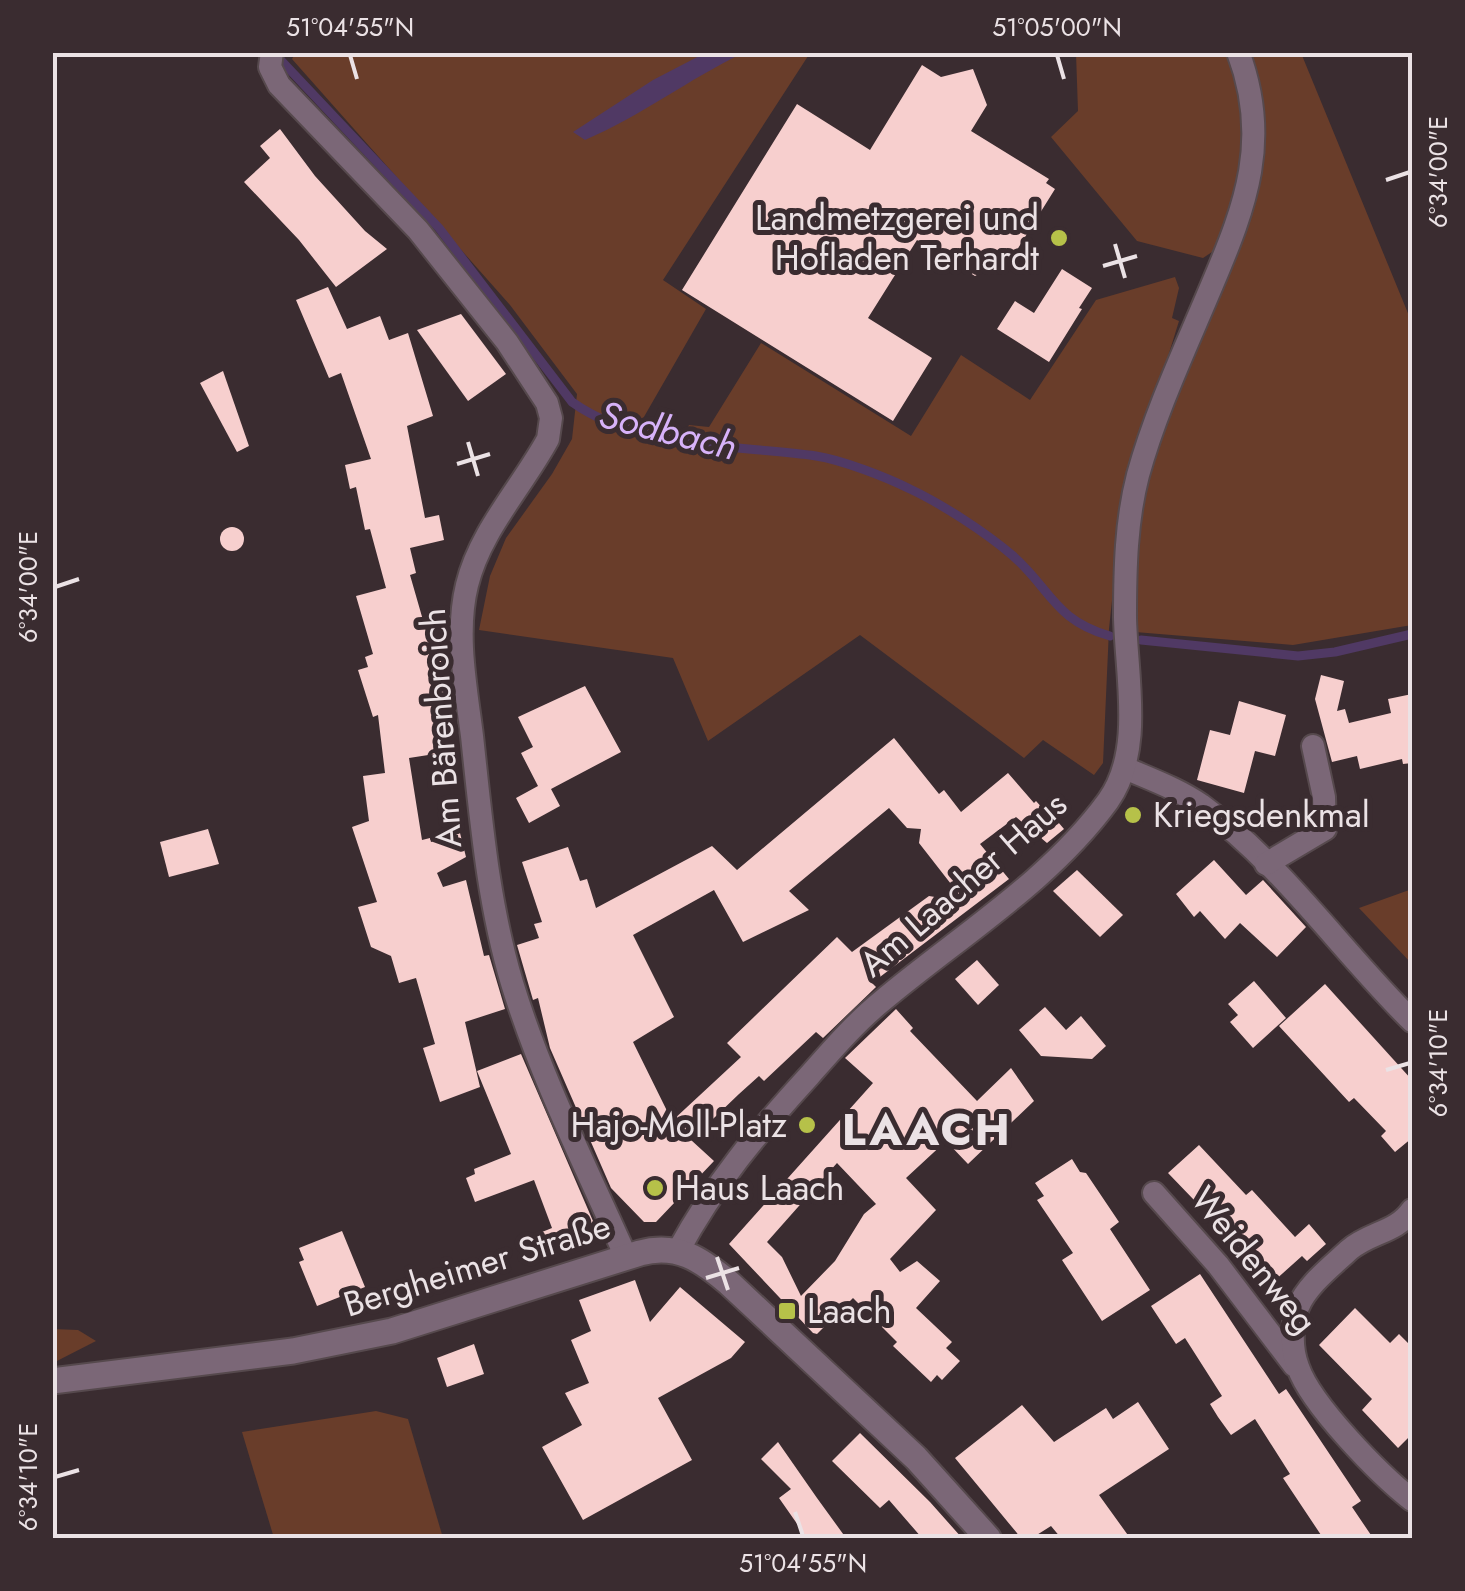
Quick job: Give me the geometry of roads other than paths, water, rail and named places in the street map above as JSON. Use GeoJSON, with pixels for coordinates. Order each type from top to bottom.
{"type":"FeatureCollection","features":[{"type":"Feature","properties":{"kind":"street","name":"Am Laacher Haus"},"geometry":{"type":"LineString","coordinates":[[678,1251],[708,1196],[734,1161],[850,1030],[1056,859],[1104,806],[1124,768],[1128,730],[1126,605],[1130,515],[1152,435],[1234,237],[1248,193],[1254,126],[1250,89],[1238,52]]}},
{"type":"Feature","properties":{"kind":"street","name":"Am Bärenbroich"},"geometry":{"type":"LineString","coordinates":[[272,53],[270,68],[279,86],[426,240],[506,342],[549,408],[548,440],[478,554],[469,576],[463,615],[466,680],[488,872],[507,965],[532,1042],[626,1257]]}},
{"type":"Feature","properties":{"kind":"street"},"geometry":{"type":"LineString","coordinates":[[1266,864],[1325,828],[1324,797],[1313,746]]}},
{"type":"Feature","properties":{"kind":"street"},"geometry":{"type":"LineString","coordinates":[[1124,768],[1200,805],[1266,864],[1412,1021]]}},
{"type":"Feature","properties":{"kind":"street","name":"Weidenweg"},"geometry":{"type":"LineString","coordinates":[[1154,1194],[1218,1265],[1346,1434],[1412,1500]]}},
{"type":"Feature","properties":{"kind":"street","name":"Weidenweg"},"geometry":{"type":"LineString","coordinates":[[1299,1372],[1293,1332],[1304,1296],[1360,1242],[1401,1225],[1412,1210]]}},
{"type":"Feature","properties":{"kind":"street","name":"Bergheimer Straße"},"geometry":{"type":"LineString","coordinates":[[52,1381],[293,1351],[359,1338],[472,1307],[626,1257],[654,1250],[678,1251]]}},
{"type":"Feature","properties":{"kind":"street"},"geometry":{"type":"LineString","coordinates":[[678,1251],[716,1272],[785,1334],[931,1472],[988,1538]]}},
{"type":"Feature","properties":{"kind":"waterway","name":"Sodbach"},"geometry":{"type":"LineString","coordinates":[[275,54],[439,228],[572,402],[599,418],[658,437],[816,456],[889,479],[936,502],[976,528],[1012,555],[1065,612],[1110,636]]}},
{"type":"Feature","properties":{"kind":"waterway","name":"Sodbach"},"geometry":{"type":"LineString","coordinates":[[1141,640],[1298,656],[1335,652],[1412,634]]}},
{"type":"Feature","properties":{"kind":"place","name":"Landmetzgerei und Hofladen Terhardt"},"geometry":{"type":"Point","coordinates":[1059,238]}},
{"type":"Feature","properties":{"kind":"place","name":"Kriegsdenkmal"},"geometry":{"type":"Point","coordinates":[1133,815]}},
{"type":"Feature","properties":{"kind":"place","name":"Hajo-Moll-Platz"},"geometry":{"type":"Point","coordinates":[807,1125]}},
{"type":"Feature","properties":{"kind":"place","name":"Haus Laach"},"geometry":{"type":"Point","coordinates":[655,1188]}},
{"type":"Feature","properties":{"kind":"place","name":"Laach"},"geometry":{"type":"Point","coordinates":[787,1311]}},
{"type":"Feature","properties":{"kind":"district","name":"LAACH"},"geometry":{"type":"Point","coordinates":[927,1129]}}]}
